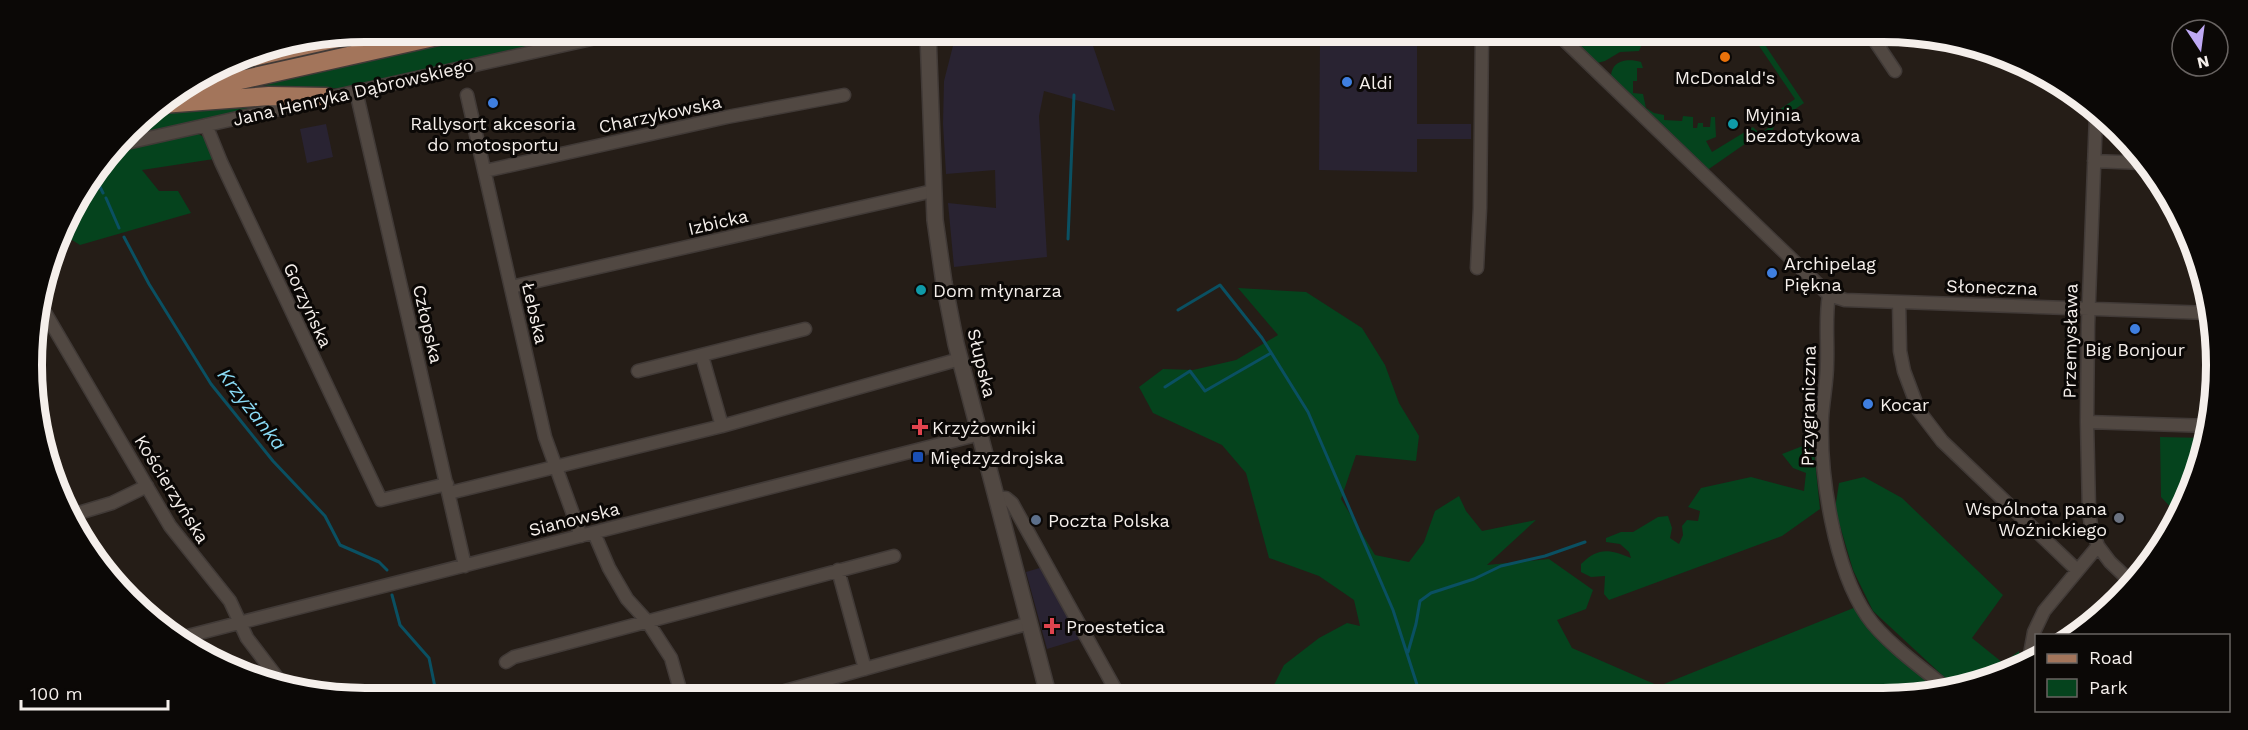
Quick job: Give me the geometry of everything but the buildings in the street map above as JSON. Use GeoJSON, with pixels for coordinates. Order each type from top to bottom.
{"type":"FeatureCollection","features":[{"type":"Feature","properties":{"kind":"main road","name":"Jana Henryka Dąbrowskiego"},"geometry":{"type":"LineString","coordinates":[[195,90],[411,42]]}},
{"type":"Feature","properties":{"kind":"main road"},"geometry":{"type":"LineString","coordinates":[[176,103],[269,96],[327,97]]}},
{"type":"Feature","properties":{"kind":"street","name":"Jana Henryka Dąbrowskiego"},"geometry":{"type":"LineString","coordinates":[[132,142],[577,42]]}},
{"type":"Feature","properties":{"kind":"street","name":"Słupska"},"geometry":{"type":"LineString","coordinates":[[928,42],[935,228],[944,283],[960,359],[1046,688]]}},
{"type":"Feature","properties":{"kind":"street"},"geometry":{"type":"LineString","coordinates":[[1477,268],[1482,42]]}},
{"type":"Feature","properties":{"kind":"street"},"geometry":{"type":"LineString","coordinates":[[1566,42],[1828,296]]}},
{"type":"Feature","properties":{"kind":"street"},"geometry":{"type":"LineString","coordinates":[[1876,42],[1895,71]]}},
{"type":"Feature","properties":{"kind":"street","name":"Człopska"},"geometry":{"type":"LineString","coordinates":[[356,91],[465,566]]}},
{"type":"Feature","properties":{"kind":"street","name":"Łebska"},"geometry":{"type":"LineString","coordinates":[[467,94],[545,437],[581,536]]}},
{"type":"Feature","properties":{"kind":"street","name":"Charzykowska"},"geometry":{"type":"LineString","coordinates":[[485,171],[727,117],[844,95]]}},
{"type":"Feature","properties":{"kind":"street","name":"Przemysława"},"geometry":{"type":"LineString","coordinates":[[2096,122],[2089,309],[2088,510],[2098,546],[2126,578]]}},
{"type":"Feature","properties":{"kind":"street","name":"Gorzyńska"},"geometry":{"type":"LineString","coordinates":[[206,125],[221,162],[381,500],[448,489]]}},
{"type":"Feature","properties":{"kind":"street"},"geometry":{"type":"LineString","coordinates":[[2094,161],[2135,163]]}},
{"type":"Feature","properties":{"kind":"street","name":"Izbicka"},"geometry":{"type":"LineString","coordinates":[[511,287],[933,191]]}},
{"type":"Feature","properties":{"kind":"street","name":"Słoneczna"},"geometry":{"type":"LineString","coordinates":[[1828,296],[1845,300],[2202,313]]}},
{"type":"Feature","properties":{"kind":"street","name":"Przygraniczna"},"geometry":{"type":"LineString","coordinates":[[1828,296],[1827,383],[1822,417],[1823,453],[1831,517],[1851,589],[1868,618],[1904,653],[1940,683]]}},
{"type":"Feature","properties":{"kind":"street"},"geometry":{"type":"LineString","coordinates":[[1899,302],[1900,351],[1904,371],[1918,411],[1942,441],[2077,570]]}},
{"type":"Feature","properties":{"kind":"street","name":"Kościerzyńska"},"geometry":{"type":"LineString","coordinates":[[46,315],[170,526],[230,601],[247,638],[277,676]]}},
{"type":"Feature","properties":{"kind":"street"},"geometry":{"type":"LineString","coordinates":[[639,371],[806,329]]}},
{"type":"Feature","properties":{"kind":"street"},"geometry":{"type":"LineString","coordinates":[[702,356],[722,426]]}},
{"type":"Feature","properties":{"kind":"street"},"geometry":{"type":"LineString","coordinates":[[448,489],[556,468],[722,426],[960,359]]}},
{"type":"Feature","properties":{"kind":"street"},"geometry":{"type":"LineString","coordinates":[[2087,422],[2200,426]]}},
{"type":"Feature","properties":{"kind":"street","name":"Sianowska"},"geometry":{"type":"LineString","coordinates":[[189,636],[980,435]]}},
{"type":"Feature","properties":{"kind":"street"},"geometry":{"type":"LineString","coordinates":[[78,513],[112,503],[147,486]]}},
{"type":"Feature","properties":{"kind":"street"},"geometry":{"type":"LineString","coordinates":[[997,498],[1006,498],[1012,503],[1115,688]]}},
{"type":"Feature","properties":{"kind":"street"},"geometry":{"type":"LineString","coordinates":[[594,533],[609,568],[627,599],[647,621],[671,658],[680,688]]}},
{"type":"Feature","properties":{"kind":"street"},"geometry":{"type":"LineString","coordinates":[[2030,653],[2038,620],[2098,546]]}},
{"type":"Feature","properties":{"kind":"street"},"geometry":{"type":"LineString","coordinates":[[506,662],[514,657],[894,556]]}},
{"type":"Feature","properties":{"kind":"street"},"geometry":{"type":"LineString","coordinates":[[838,570],[865,669]]}},
{"type":"Feature","properties":{"kind":"street"},"geometry":{"type":"LineString","coordinates":[[796,688],[1030,623]]}},
{"type":"Feature","properties":{"kind":"shaded area"},"geometry":{"type":"Polygon","coordinates":[[[954,42],[1092,42],[1115,111],[1044,91],[1039,116],[1047,257],[954,267],[948,203],[996,208],[995,170],[946,174],[943,124],[944,81],[954,42]]]}},
{"type":"Feature","properties":{"kind":"shaded area"},"geometry":{"type":"Polygon","coordinates":[[[1320,42],[1417,42],[1417,124],[1471,124],[1471,139],[1417,139],[1417,172],[1319,170],[1320,42]]]}},
{"type":"Feature","properties":{"kind":"shaded area"},"geometry":{"type":"Polygon","coordinates":[[[326,124],[333,157],[307,163],[300,129],[326,124]]]}},
{"type":"Feature","properties":{"kind":"shaded area"},"geometry":{"type":"Polygon","coordinates":[[[1043,567],[1080,639],[1047,649],[1026,572],[1043,567]]]}},
{"type":"Feature","properties":{"kind":"green space"},"geometry":{"type":"Polygon","coordinates":[[[385,42],[210,81],[250,63],[339,44],[385,42]]]}},
{"type":"Feature","properties":{"kind":"green space"},"geometry":{"type":"Polygon","coordinates":[[[437,42],[546,42],[340,88],[274,91],[253,89],[334,65],[437,42]]]}},
{"type":"Feature","properties":{"kind":"green space"},"geometry":{"type":"Polygon","coordinates":[[[1573,42],[1643,42],[1639,51],[1620,52],[1597,63],[1573,42]]]}},
{"type":"Feature","properties":{"kind":"green space"},"geometry":{"type":"Polygon","coordinates":[[[1756,42],[1763,42],[1804,103],[1775,123],[1772,133],[1766,138],[1752,139],[1706,171],[1611,78],[1617,64],[1630,60],[1641,62],[1643,68],[1637,68],[1637,81],[1633,81],[1633,93],[1643,94],[1646,108],[1664,115],[1664,120],[1682,121],[1683,116],[1693,117],[1693,128],[1697,128],[1698,123],[1703,123],[1703,127],[1710,127],[1711,117],[1715,117],[1716,137],[1706,141],[1712,152],[1753,127],[1760,134],[1768,128],[1764,120],[1795,99],[1756,42]]]}},
{"type":"Feature","properties":{"kind":"green space"},"geometry":{"type":"Polygon","coordinates":[[[269,105],[141,133],[169,108],[269,105]]]}},
{"type":"Feature","properties":{"kind":"green space"},"geometry":{"type":"Polygon","coordinates":[[[197,133],[207,139],[214,159],[142,170],[159,191],[178,191],[191,213],[80,245],[72,240],[67,242],[85,203],[124,150],[197,133]]]}},
{"type":"Feature","properties":{"kind":"green space"},"geometry":{"type":"Polygon","coordinates":[[[1238,288],[1306,292],[1362,328],[1385,365],[1399,403],[1419,436],[1416,461],[1356,455],[1341,499],[1375,555],[1409,562],[1424,542],[1435,511],[1459,496],[1466,511],[1482,531],[1536,520],[1487,565],[1549,559],[1593,590],[1586,609],[1557,620],[1572,648],[1659,686],[1856,607],[1937,683],[1883,688],[1272,688],[1284,665],[1319,638],[1347,623],[1360,626],[1354,600],[1319,576],[1269,558],[1246,473],[1222,445],[1153,413],[1139,387],[1163,369],[1193,370],[1236,360],[1278,335],[1238,288]]]}},
{"type":"Feature","properties":{"kind":"green space"},"geometry":{"type":"Polygon","coordinates":[[[2160,437],[2198,438],[2189,469],[2172,509],[2161,497],[2160,437]]]}},
{"type":"Feature","properties":{"kind":"green space"},"geometry":{"type":"Polygon","coordinates":[[[1813,442],[1820,509],[1782,536],[1609,600],[1604,594],[1605,576],[1591,577],[1581,572],[1581,564],[1598,552],[1610,551],[1631,558],[1629,552],[1620,544],[1606,542],[1606,538],[1621,532],[1633,532],[1658,517],[1668,516],[1672,528],[1670,538],[1679,544],[1683,535],[1682,526],[1687,520],[1698,521],[1700,511],[1688,507],[1701,488],[1751,477],[1804,491],[1806,473],[1793,468],[1782,454],[1813,442]]]}},
{"type":"Feature","properties":{"kind":"green space"},"geometry":{"type":"Polygon","coordinates":[[[1864,477],[1902,498],[2003,595],[1972,638],[2003,663],[2019,651],[2019,658],[1987,671],[1949,681],[1873,611],[1853,570],[1835,509],[1839,483],[1864,477]]]}},
{"type":"Feature","properties":{"kind":"waterway"},"geometry":{"type":"LineString","coordinates":[[1068,239],[1074,95]]}},
{"type":"Feature","properties":{"kind":"waterway","name":"Krzyżanka"},"geometry":{"type":"LineString","coordinates":[[98,183],[103,193]]}},
{"type":"Feature","properties":{"kind":"waterway","name":"Krzyżanka"},"geometry":{"type":"LineString","coordinates":[[106,198],[119,228]]}},
{"type":"Feature","properties":{"kind":"waterway","name":"Krzyżanka"},"geometry":{"type":"LineString","coordinates":[[124,237],[149,284],[211,384],[273,461],[325,516],[340,545],[379,562],[387,570]]}},
{"type":"Feature","properties":{"kind":"waterway"},"geometry":{"type":"LineString","coordinates":[[1178,310],[1220,285],[1262,338],[1308,412],[1393,610],[1418,688]]}},
{"type":"Feature","properties":{"kind":"waterway"},"geometry":{"type":"LineString","coordinates":[[1165,387],[1190,371],[1205,391],[1271,353]]}},
{"type":"Feature","properties":{"kind":"waterway"},"geometry":{"type":"LineString","coordinates":[[1408,652],[1420,601],[1431,593],[1474,579],[1501,566],[1545,556],[1585,542]]}},
{"type":"Feature","properties":{"kind":"waterway","name":"Krzyżanka"},"geometry":{"type":"LineString","coordinates":[[392,595],[400,625],[429,658],[435,688]]}},
{"type":"Feature","properties":{"kind":"place","name":"McDonald's"},"geometry":{"type":"Point","coordinates":[1725,57]}},
{"type":"Feature","properties":{"kind":"place","name":"Aldi"},"geometry":{"type":"Point","coordinates":[1347,82]}},
{"type":"Feature","properties":{"kind":"place","name":"Rallysort akcesoria do motosportu"},"geometry":{"type":"Point","coordinates":[493,103]}},
{"type":"Feature","properties":{"kind":"place","name":"Myjnia bezdotykowa"},"geometry":{"type":"Point","coordinates":[1733,124]}},
{"type":"Feature","properties":{"kind":"place","name":"Archipelag Piękna"},"geometry":{"type":"Point","coordinates":[1772,273]}},
{"type":"Feature","properties":{"kind":"place","name":"Dom młynarza"},"geometry":{"type":"Point","coordinates":[921,290]}},
{"type":"Feature","properties":{"kind":"place","name":"Big Bonjour"},"geometry":{"type":"Point","coordinates":[2135,329]}},
{"type":"Feature","properties":{"kind":"place","name":"Kocar"},"geometry":{"type":"Point","coordinates":[1868,404]}},
{"type":"Feature","properties":{"kind":"place","name":"Krzyżowniki"},"geometry":{"type":"Point","coordinates":[920,427]}},
{"type":"Feature","properties":{"kind":"place","name":"Międzyzdrojska"},"geometry":{"type":"Point","coordinates":[918,457]}},
{"type":"Feature","properties":{"kind":"place","name":"Wspólnota pana Woźnickiego"},"geometry":{"type":"Point","coordinates":[2119,518]}},
{"type":"Feature","properties":{"kind":"place","name":"Poczta Polska"},"geometry":{"type":"Point","coordinates":[1036,520]}},
{"type":"Feature","properties":{"kind":"place","name":"Proestetica"},"geometry":{"type":"Point","coordinates":[1052,626]}}]}
